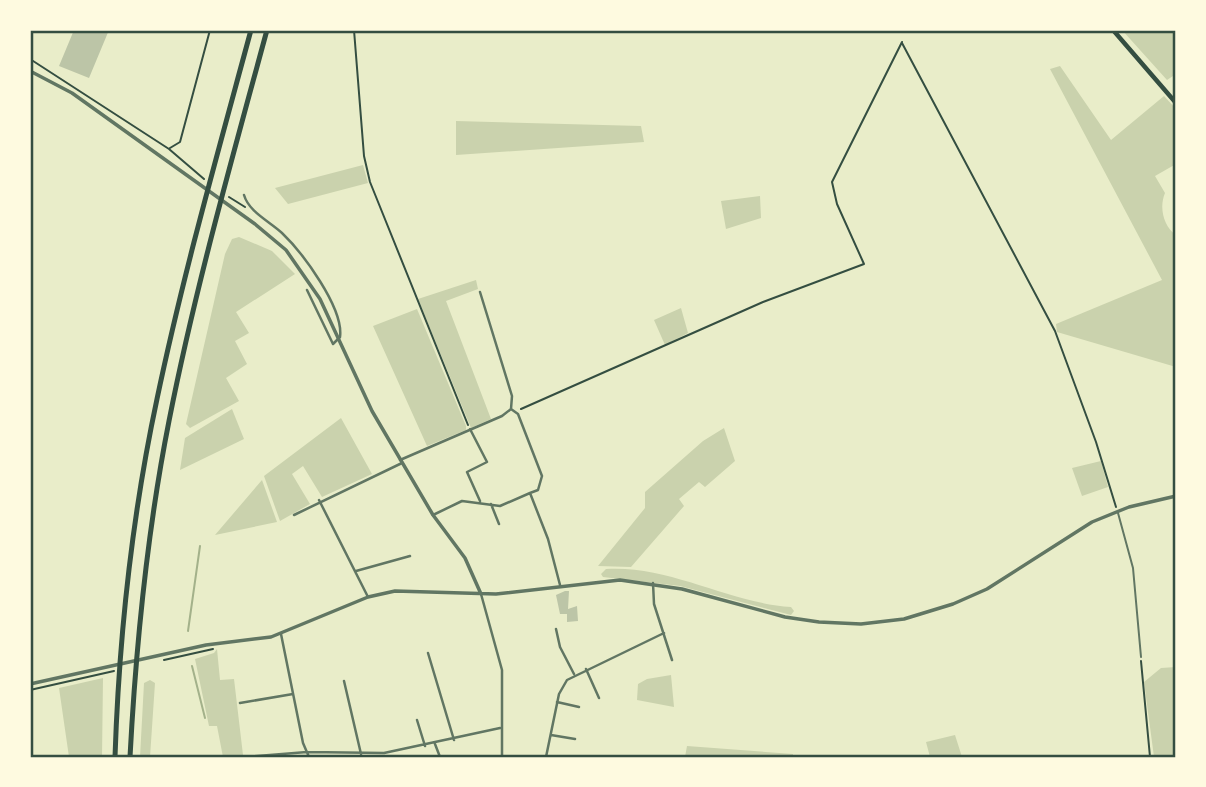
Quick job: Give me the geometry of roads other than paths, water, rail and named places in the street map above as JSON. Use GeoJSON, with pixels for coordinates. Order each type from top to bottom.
{"type":"FeatureCollection","features":[{"type":"Feature","properties":{"kind":"highway"},"geometry":{"type":"LineString","coordinates":[[115,757],[121,649],[156,401],[251,30]]}},
{"type":"Feature","properties":{"kind":"highway"},"geometry":{"type":"LineString","coordinates":[[130,757],[137,648],[167,431],[215,220],[267,30]]}},
{"type":"Feature","properties":{"kind":"main road"},"geometry":{"type":"LineString","coordinates":[[1113,30],[1176,103]]}},
{"type":"Feature","properties":{"kind":"street"},"geometry":{"type":"LineString","coordinates":[[30,37],[33,30]]}},
{"type":"Feature","properties":{"kind":"street"},"geometry":{"type":"LineString","coordinates":[[30,71],[72,93],[269,235],[286,250],[311,284],[401,461],[433,515],[465,558],[481,594],[502,670],[502,757]]}},
{"type":"Feature","properties":{"kind":"street"},"geometry":{"type":"LineString","coordinates":[[244,195],[249,206],[288,239],[318,279],[340,326],[338,341]]}},
{"type":"Feature","properties":{"kind":"street"},"geometry":{"type":"LineString","coordinates":[[307,290],[333,344],[338,341]]}},
{"type":"Feature","properties":{"kind":"street"},"geometry":{"type":"LineString","coordinates":[[293,515],[401,461],[502,416],[511,408],[512,396],[480,292]]}},
{"type":"Feature","properties":{"kind":"street"},"geometry":{"type":"LineString","coordinates":[[433,515],[462,500],[500,506],[538,489],[542,476],[516,412],[511,408]]}},
{"type":"Feature","properties":{"kind":"street"},"geometry":{"type":"LineString","coordinates":[[470,429],[487,462],[467,472],[481,502]]}},
{"type":"Feature","properties":{"kind":"street"},"geometry":{"type":"LineString","coordinates":[[530,493],[548,539],[559,585]]}},
{"type":"Feature","properties":{"kind":"street"},"geometry":{"type":"LineString","coordinates":[[30,684],[206,645],[281,634],[368,597],[420,591],[481,594],[620,580],[682,589],[785,617],[819,622],[862,624],[904,619],[975,595],[1077,530],[1117,511],[1176,496]]}},
{"type":"Feature","properties":{"kind":"street"},"geometry":{"type":"LineString","coordinates":[[319,500],[368,597]]}},
{"type":"Feature","properties":{"kind":"street"},"geometry":{"type":"LineString","coordinates":[[491,504],[499,524]]}},
{"type":"Feature","properties":{"kind":"street"},"geometry":{"type":"LineString","coordinates":[[356,572],[410,555]]}},
{"type":"Feature","properties":{"kind":"street"},"geometry":{"type":"LineString","coordinates":[[653,583],[654,604],[672,660]]}},
{"type":"Feature","properties":{"kind":"street"},"geometry":{"type":"LineString","coordinates":[[556,629],[560,648],[574,674]]}},
{"type":"Feature","properties":{"kind":"street"},"geometry":{"type":"LineString","coordinates":[[546,757],[562,687],[574,674],[664,633]]}},
{"type":"Feature","properties":{"kind":"street"},"geometry":{"type":"LineString","coordinates":[[281,634],[309,757]]}},
{"type":"Feature","properties":{"kind":"street"},"geometry":{"type":"LineString","coordinates":[[428,653],[454,740]]}},
{"type":"Feature","properties":{"kind":"street"},"geometry":{"type":"LineString","coordinates":[[586,669],[599,698]]}},
{"type":"Feature","properties":{"kind":"street"},"geometry":{"type":"LineString","coordinates":[[344,681],[361,754]]}},
{"type":"Feature","properties":{"kind":"street"},"geometry":{"type":"LineString","coordinates":[[240,703],[293,694]]}},
{"type":"Feature","properties":{"kind":"street"},"geometry":{"type":"LineString","coordinates":[[557,702],[579,706]]}},
{"type":"Feature","properties":{"kind":"street"},"geometry":{"type":"LineString","coordinates":[[417,720],[425,746]]}},
{"type":"Feature","properties":{"kind":"street"},"geometry":{"type":"LineString","coordinates":[[246,757],[307,752],[384,755],[500,728]]}},
{"type":"Feature","properties":{"kind":"street"},"geometry":{"type":"LineString","coordinates":[[551,735],[575,739]]}},
{"type":"Feature","properties":{"kind":"street"},"geometry":{"type":"LineString","coordinates":[[435,744],[440,757]]}},
{"type":"Feature","properties":{"kind":"lane"},"geometry":{"type":"LineString","coordinates":[[1117,511],[1133,568],[1141,657]]}},
{"type":"Feature","properties":{"kind":"waterway"},"geometry":{"type":"LineString","coordinates":[[188,631],[200,546]]}},
{"type":"Feature","properties":{"kind":"waterway"},"geometry":{"type":"LineString","coordinates":[[192,666],[205,718]]}},
{"type":"Feature","properties":{"kind":"waterway"},"geometry":{"type":"LineString","coordinates":[[297,756],[301,757]]}}]}
